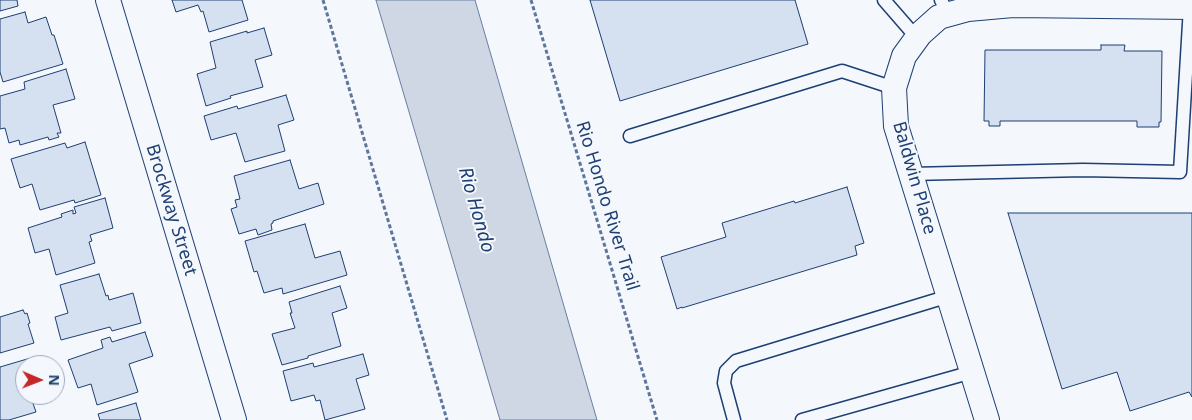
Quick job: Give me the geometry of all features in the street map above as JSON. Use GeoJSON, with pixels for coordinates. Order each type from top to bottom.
{"type":"FeatureCollection","features":[{"type":"Feature","properties":{"kind":"street","name":"Brockway Street"},"geometry":{"type":"LineString","coordinates":[[108,0],[234,420]]}},
{"type":"Feature","properties":{"kind":"street","name":"Baldwin Place"},"geometry":{"type":"LineString","coordinates":[[987,420],[896,126],[894,88],[904,56],[920,34],[939,16],[945,7],[968,9],[1013,5],[1191,7]]}},
{"type":"Feature","properties":{"kind":"lane"},"geometry":{"type":"LineString","coordinates":[[884,0],[917,38]]}},
{"type":"Feature","properties":{"kind":"lane"},"geometry":{"type":"LineString","coordinates":[[911,174],[1083,170],[1180,172],[1191,7]]}},
{"type":"Feature","properties":{"kind":"lane"},"geometry":{"type":"LineString","coordinates":[[630,136],[842,71],[894,88]]}},
{"type":"Feature","properties":{"kind":"lane"},"geometry":{"type":"LineString","coordinates":[[734,420],[724,383],[726,371],[736,361],[949,296]]}},
{"type":"Feature","properties":{"kind":"lane"},"geometry":{"type":"LineString","coordinates":[[802,420],[972,372]]}},
{"type":"Feature","properties":{"kind":"path"},"geometry":{"type":"LineString","coordinates":[[323,0],[448,420]]}},
{"type":"Feature","properties":{"kind":"path","name":"Rio Hondo River Trail"},"geometry":{"type":"LineString","coordinates":[[531,0],[657,420]]}},
{"type":"Feature","properties":{"kind":"water","name":"Rio Hondo"},"geometry":{"type":"Polygon","coordinates":[[[376,0],[475,0],[597,420],[500,420],[376,0]]]}},
{"type":"Feature","properties":{"kind":"building"},"geometry":{"type":"Polygon","coordinates":[[[0,0],[17,0],[18,6],[0,11],[0,0]]]}},
{"type":"Feature","properties":{"kind":"building"},"geometry":{"type":"Polygon","coordinates":[[[172,0],[242,0],[248,20],[209,32],[203,11],[201,12],[198,5],[176,12],[172,0]]]}},
{"type":"Feature","properties":{"kind":"building"},"geometry":{"type":"Polygon","coordinates":[[[590,0],[795,0],[808,44],[620,101],[590,0]]]}},
{"type":"Feature","properties":{"kind":"building"},"geometry":{"type":"Polygon","coordinates":[[[25,12],[28,23],[46,17],[63,64],[3,82],[0,72],[0,19],[25,12]]]}},
{"type":"Feature","properties":{"kind":"building"},"geometry":{"type":"Polygon","coordinates":[[[264,28],[272,55],[255,60],[263,87],[230,96],[231,98],[206,106],[197,74],[216,68],[210,42],[264,28]]]}},
{"type":"Feature","properties":{"kind":"building"},"geometry":{"type":"Polygon","coordinates":[[[1101,45],[1125,45],[1124,51],[1162,51],[1161,122],[1159,122],[1159,127],[1137,127],[1137,121],[1000,121],[1000,126],[989,126],[989,121],[984,121],[985,50],[1101,50],[1101,45]]]}},
{"type":"Feature","properties":{"kind":"building"},"geometry":{"type":"Polygon","coordinates":[[[66,69],[75,99],[53,105],[61,133],[57,133],[59,137],[49,140],[48,137],[20,145],[19,140],[9,143],[5,128],[0,129],[0,96],[25,89],[24,82],[66,69]]]}},
{"type":"Feature","properties":{"kind":"building"},"geometry":{"type":"Polygon","coordinates":[[[286,95],[294,120],[278,125],[285,151],[245,162],[236,133],[211,140],[204,116],[237,106],[238,109],[286,95]]]}},
{"type":"Feature","properties":{"kind":"building"},"geometry":{"type":"Polygon","coordinates":[[[85,142],[101,195],[75,203],[74,200],[40,210],[32,184],[20,188],[11,159],[65,143],[67,148],[85,142]]]}},
{"type":"Feature","properties":{"kind":"building"},"geometry":{"type":"Polygon","coordinates":[[[290,160],[299,189],[318,183],[324,204],[273,221],[271,224],[272,230],[258,235],[256,229],[239,234],[231,209],[237,207],[235,200],[240,199],[234,176],[290,160]]]}},
{"type":"Feature","properties":{"kind":"building"},"geometry":{"type":"Polygon","coordinates":[[[847,187],[864,243],[855,246],[857,255],[677,309],[661,257],[726,237],[722,223],[847,187]]]}},
{"type":"Feature","properties":{"kind":"building"},"geometry":{"type":"Polygon","coordinates":[[[105,198],[113,228],[90,235],[92,241],[89,242],[95,263],[56,275],[49,249],[35,253],[28,228],[62,217],[61,214],[73,210],[73,214],[76,213],[74,207],[105,198]]]}},
{"type":"Feature","properties":{"kind":"building"},"geometry":{"type":"Polygon","coordinates":[[[1008,213],[1192,213],[1192,397],[1189,392],[1130,411],[1117,372],[1062,389],[1008,213]]]}},
{"type":"Feature","properties":{"kind":"building"},"geometry":{"type":"Polygon","coordinates":[[[305,224],[315,258],[340,251],[347,275],[283,294],[282,288],[264,293],[257,271],[254,272],[245,241],[305,224]]]}},
{"type":"Feature","properties":{"kind":"building"},"geometry":{"type":"Polygon","coordinates":[[[99,274],[109,300],[133,293],[141,323],[112,331],[110,327],[61,340],[55,317],[68,313],[60,285],[99,274]]]}},
{"type":"Feature","properties":{"kind":"building"},"geometry":{"type":"Polygon","coordinates":[[[340,286],[347,308],[332,313],[341,346],[282,365],[272,334],[295,328],[289,302],[340,286]]]}},
{"type":"Feature","properties":{"kind":"building"},"geometry":{"type":"Polygon","coordinates":[[[23,310],[25,314],[27,313],[30,323],[28,324],[34,343],[0,353],[0,317],[23,310]]]}},
{"type":"Feature","properties":{"kind":"building"},"geometry":{"type":"Polygon","coordinates":[[[145,332],[153,356],[129,364],[138,392],[97,405],[91,384],[78,388],[68,360],[103,348],[101,340],[110,337],[112,342],[145,332]]]}},
{"type":"Feature","properties":{"kind":"building"},"geometry":{"type":"Polygon","coordinates":[[[363,354],[369,375],[356,379],[365,409],[325,420],[320,400],[316,401],[314,395],[291,401],[283,371],[313,363],[314,367],[363,354]]]}},
{"type":"Feature","properties":{"kind":"building"},"geometry":{"type":"Polygon","coordinates":[[[15,363],[15,405],[34,405],[36,412],[9,420],[0,420],[0,367],[15,363]]]}},
{"type":"Feature","properties":{"kind":"building"},"geometry":{"type":"Polygon","coordinates":[[[136,403],[141,420],[100,420],[98,414],[136,403]]]}}]}
